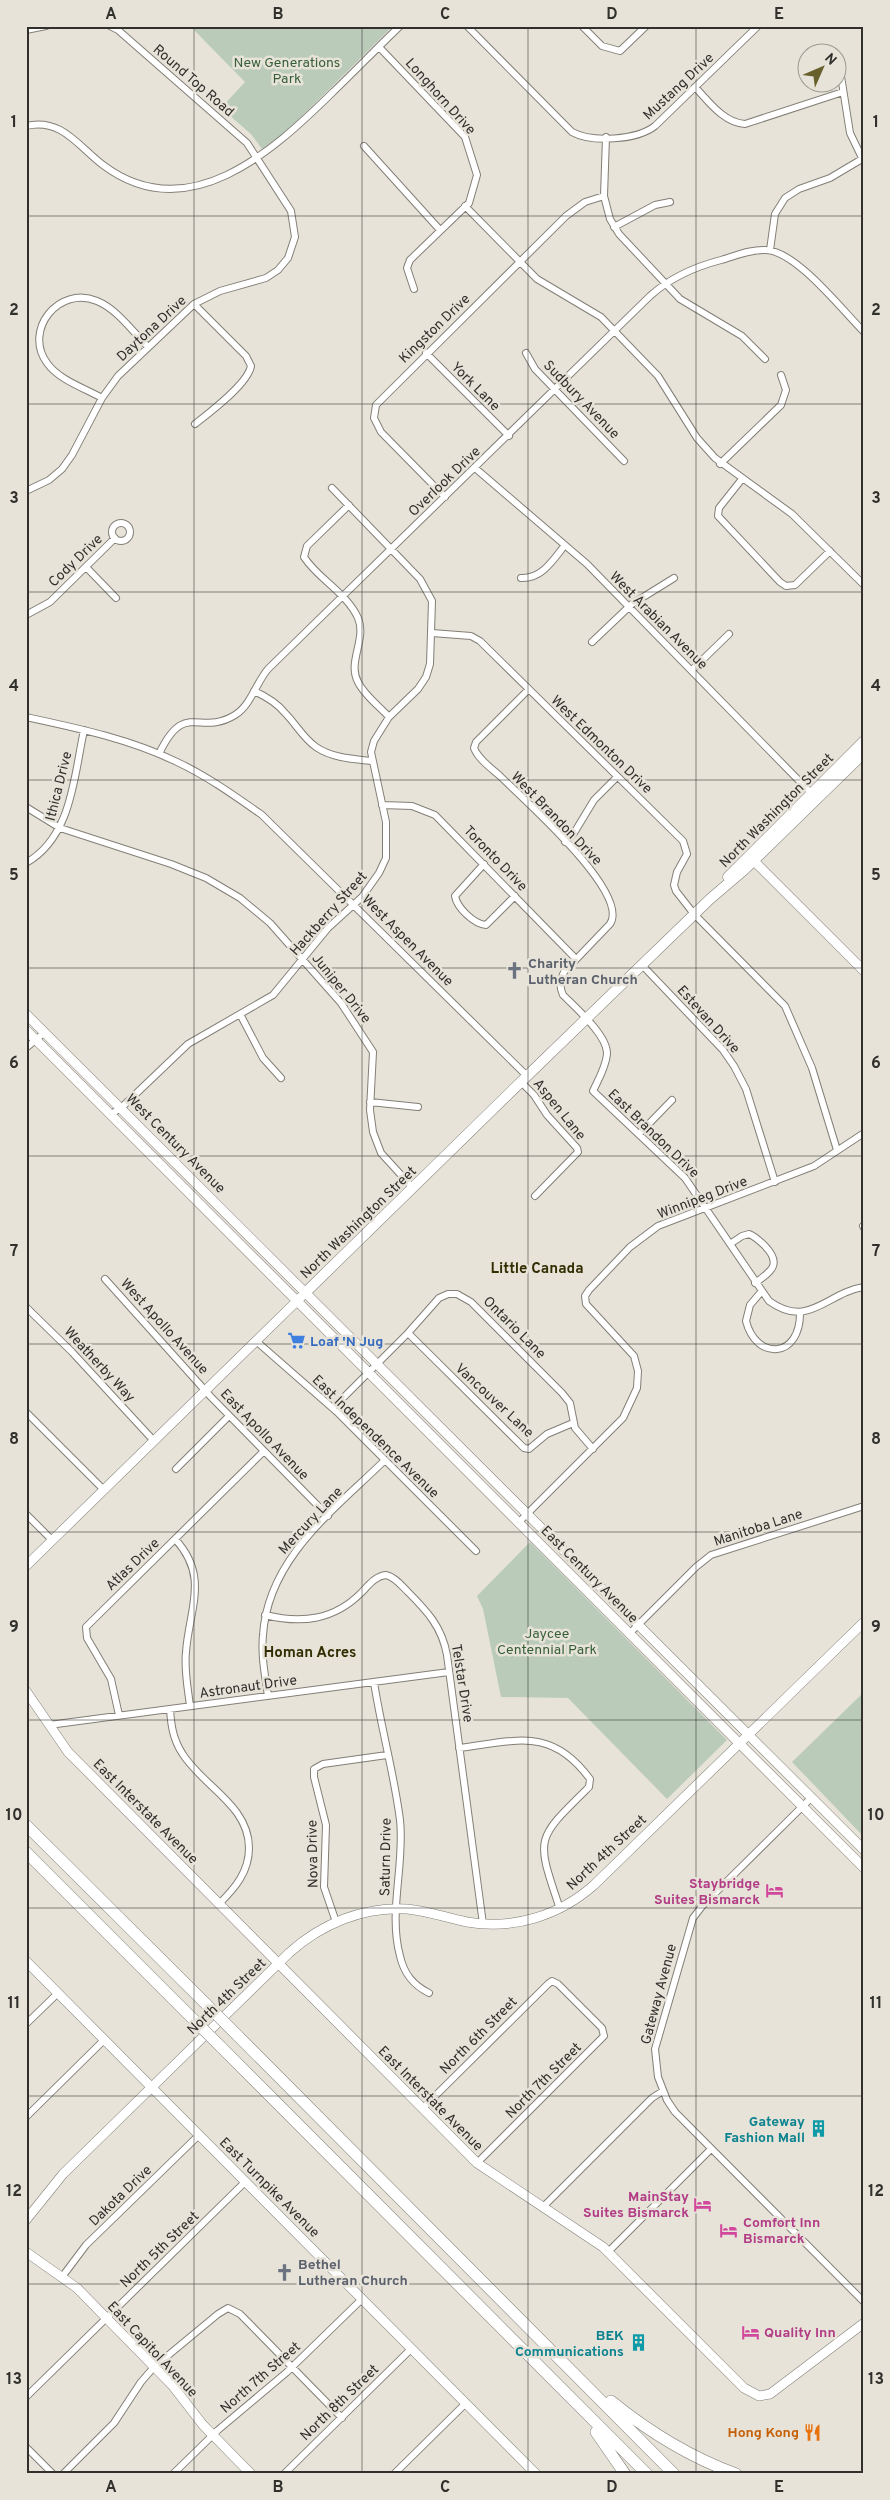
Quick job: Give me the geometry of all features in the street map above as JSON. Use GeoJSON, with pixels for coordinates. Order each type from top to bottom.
{"type":"FeatureCollection","features":[{"type":"Feature","properties":{"kind":"highway"},"geometry":{"type":"LineString","coordinates":[[26,1825],[674,2474]]}},
{"type":"Feature","properties":{"kind":"highway"},"geometry":{"type":"LineString","coordinates":[[26,1852],[646,2474]]}},
{"type":"Feature","properties":{"kind":"highway"},"geometry":{"type":"LineString","coordinates":[[483,2310],[592,2427],[625,2474]]}},
{"type":"Feature","properties":{"kind":"highway"},"geometry":{"type":"LineString","coordinates":[[525,2324],[591,2386],[630,2417],[684,2451],[736,2474]]}},
{"type":"Feature","properties":{"kind":"main road","name":"North Washington Street"},"geometry":{"type":"LineString","coordinates":[[814,796],[864,741]]}},
{"type":"Feature","properties":{"kind":"main road","name":"North Washington Street"},"geometry":{"type":"LineString","coordinates":[[306,1292],[814,796],[864,753]]}},
{"type":"Feature","properties":{"kind":"street"},"geometry":{"type":"LineString","coordinates":[[26,30],[46,26]]}},
{"type":"Feature","properties":{"kind":"street","name":"Round Top Road"},"geometry":{"type":"LineString","coordinates":[[110,26],[240,136],[257,158]]}},
{"type":"Feature","properties":{"kind":"street"},"geometry":{"type":"LineString","coordinates":[[26,126],[41,124],[60,128],[115,173],[137,183],[159,188],[184,188],[208,184],[223,178],[257,158],[291,133],[400,26]]}},
{"type":"Feature","properties":{"kind":"street","name":"Mustang Drive"},"geometry":{"type":"LineString","coordinates":[[467,26],[572,132],[584,136],[606,137],[632,137],[651,130],[758,26]]}},
{"type":"Feature","properties":{"kind":"street"},"geometry":{"type":"LineString","coordinates":[[582,26],[602,46],[620,51],[646,26]]}},
{"type":"Feature","properties":{"kind":"street","name":"Longhorn Drive"},"geometry":{"type":"LineString","coordinates":[[379,47],[464,137],[477,175],[469,203],[410,260],[407,268],[414,289]]}},
{"type":"Feature","properties":{"kind":"street"},"geometry":{"type":"LineString","coordinates":[[695,87],[725,117],[734,122],[745,124],[843,92],[850,133],[863,160],[830,178],[799,189],[785,198],[775,214],[770,250],[786,255],[796,262],[864,332]]}},
{"type":"Feature","properties":{"kind":"street"},"geometry":{"type":"LineString","coordinates":[[606,137],[604,196],[614,227],[632,251],[665,284],[693,308],[742,336],[765,359]]}},
{"type":"Feature","properties":{"kind":"street"},"geometry":{"type":"LineString","coordinates":[[364,146],[440,230]]}},
{"type":"Feature","properties":{"kind":"street","name":"Daytona Drive"},"geometry":{"type":"LineString","coordinates":[[26,491],[49,480],[67,463],[113,381],[194,304],[220,291],[266,278],[283,265],[292,251],[296,230],[292,211],[257,158]]}},
{"type":"Feature","properties":{"kind":"street","name":"Kingston Drive"},"geometry":{"type":"LineString","coordinates":[[445,497],[381,432],[374,418],[374,409],[381,398],[572,210],[586,202],[604,196]]}},
{"type":"Feature","properties":{"kind":"street"},"geometry":{"type":"LineString","coordinates":[[614,227],[658,203],[670,202]]}},
{"type":"Feature","properties":{"kind":"street"},"geometry":{"type":"LineString","coordinates":[[465,206],[542,282],[594,311],[658,376],[698,438],[720,464],[786,509],[864,585]]}},
{"type":"Feature","properties":{"kind":"street","name":"Overlook Drive"},"geometry":{"type":"LineString","coordinates":[[160,754],[170,733],[177,726],[188,722],[217,722],[234,716],[243,708],[268,669],[665,284],[702,265],[756,250],[770,250]]}},
{"type":"Feature","properties":{"kind":"street"},"geometry":{"type":"LineString","coordinates":[[102,398],[60,375],[44,358],[39,338],[42,325],[49,313],[69,299],[93,300],[110,309],[148,347]]}},
{"type":"Feature","properties":{"kind":"street"},"geometry":{"type":"LineString","coordinates":[[194,304],[246,356],[251,366],[249,374],[218,405],[194,424]]}},
{"type":"Feature","properties":{"kind":"street","name":"York Lane"},"geometry":{"type":"LineString","coordinates":[[426,353],[508,436]]}},
{"type":"Feature","properties":{"kind":"street","name":"Sudbury Avenue"},"geometry":{"type":"LineString","coordinates":[[526,353],[530,364],[624,460]]}},
{"type":"Feature","properties":{"kind":"street"},"geometry":{"type":"LineString","coordinates":[[720,464],[781,405],[786,390],[781,375]]}},
{"type":"Feature","properties":{"kind":"street","name":"West Arabian Avenue"},"geometry":{"type":"LineString","coordinates":[[474,468],[565,545],[629,606],[814,796]]}},
{"type":"Feature","properties":{"kind":"street"},"geometry":{"type":"LineString","coordinates":[[742,479],[719,508],[718,516],[780,582],[786,586],[795,585],[830,551]]}},
{"type":"Feature","properties":{"kind":"street","name":"Hackberry Street"},"geometry":{"type":"LineString","coordinates":[[111,1114],[121,1108],[184,1047],[214,1027],[273,995],[328,928],[354,904],[379,873],[386,858],[386,822],[371,752],[374,741],[389,717],[418,689],[426,676],[430,664],[432,607],[427,589],[392,549],[332,488]]}},
{"type":"Feature","properties":{"kind":"street"},"geometry":{"type":"LineString","coordinates":[[349,505],[307,546],[304,554],[305,559],[354,610],[361,628],[355,671],[358,682],[389,717]]}},
{"type":"Feature","properties":{"kind":"street","name":"Cody Drive"},"geometry":{"type":"LineString","coordinates":[[26,615],[50,602],[115,538]]}},
{"type":"Feature","properties":{"kind":"street"},"geometry":{"type":"LineString","coordinates":[[520,578],[532,577],[543,571],[565,545]]}},
{"type":"Feature","properties":{"kind":"street"},"geometry":{"type":"LineString","coordinates":[[86,567],[116,598]]}},
{"type":"Feature","properties":{"kind":"street"},"geometry":{"type":"LineString","coordinates":[[592,642],[629,606],[674,578]]}},
{"type":"Feature","properties":{"kind":"street","name":"West Edmonton Drive"},"geometry":{"type":"LineString","coordinates":[[432,633],[468,635],[477,638],[683,841],[686,854],[676,872],[674,885],[680,897],[694,914]]}},
{"type":"Feature","properties":{"kind":"street"},"geometry":{"type":"LineString","coordinates":[[692,670],[729,634]]}},
{"type":"Feature","properties":{"kind":"street","name":"West Brandon Drive"},"geometry":{"type":"LineString","coordinates":[[528,690],[476,742],[474,748],[477,754],[592,871],[614,912],[610,924],[564,972],[560,988],[563,995],[586,1020]]}},
{"type":"Feature","properties":{"kind":"street"},"geometry":{"type":"LineString","coordinates":[[254,691],[267,697],[286,713],[299,731],[317,748],[331,754],[372,761]]}},
{"type":"Feature","properties":{"kind":"street","name":"West Aspen Avenue"},"geometry":{"type":"LineString","coordinates":[[26,717],[84,730],[160,754],[222,788],[262,815],[354,904],[524,1079]]}},
{"type":"Feature","properties":{"kind":"street","name":"Ithica Drive"},"geometry":{"type":"LineString","coordinates":[[26,863],[43,851],[60,828],[84,730]]}},
{"type":"Feature","properties":{"kind":"street"},"geometry":{"type":"LineString","coordinates":[[565,842],[574,833],[594,800],[617,777]]}},
{"type":"Feature","properties":{"kind":"street","name":"Toronto Drive"},"geometry":{"type":"LineString","coordinates":[[382,805],[412,806],[436,815],[576,959]]}},
{"type":"Feature","properties":{"kind":"street","name":"Juniper Drive"},"geometry":{"type":"LineString","coordinates":[[26,807],[60,828],[171,864],[206,878],[240,898],[263,916],[303,959],[352,1017],[373,1052],[370,1121],[377,1145],[388,1163],[412,1188]]}},
{"type":"Feature","properties":{"kind":"street"},"geometry":{"type":"LineString","coordinates":[[751,857],[864,971]]}},
{"type":"Feature","properties":{"kind":"street"},"geometry":{"type":"LineString","coordinates":[[484,864],[455,896],[456,903],[478,924],[486,925],[515,896]]}},
{"type":"Feature","properties":{"kind":"street"},"geometry":{"type":"LineString","coordinates":[[694,914],[785,1006],[812,1068],[837,1150]]}},
{"type":"Feature","properties":{"kind":"street","name":"Estevan Drive"},"geometry":{"type":"LineString","coordinates":[[642,965],[723,1050],[734,1066],[746,1089],[775,1182]]}},
{"type":"Feature","properties":{"kind":"street","name":"West Century Avenue"},"geometry":{"type":"LineString","coordinates":[[26,1014],[306,1292]]}},
{"type":"Feature","properties":{"kind":"street"},"geometry":{"type":"LineString","coordinates":[[240,1014],[263,1058],[281,1078]]}},
{"type":"Feature","properties":{"kind":"street","name":"East Brandon Drive"},"geometry":{"type":"LineString","coordinates":[[586,1020],[606,1044],[607,1055],[593,1091],[685,1178],[707,1207],[768,1301],[779,1307],[800,1312]]}},
{"type":"Feature","properties":{"kind":"street","name":"West Century Avenue"},"geometry":{"type":"LineString","coordinates":[[26,1030],[298,1300]]}},
{"type":"Feature","properties":{"kind":"street"},"geometry":{"type":"LineString","coordinates":[[26,1048],[45,1032]]}},
{"type":"Feature","properties":{"kind":"street","name":"Aspen Lane"},"geometry":{"type":"LineString","coordinates":[[524,1079],[547,1115],[577,1148],[578,1152],[536,1196]]}},
{"type":"Feature","properties":{"kind":"street"},"geometry":{"type":"LineString","coordinates":[[639,1134],[672,1100]]}},
{"type":"Feature","properties":{"kind":"street"},"geometry":{"type":"LineString","coordinates":[[370,1102],[418,1107]]}},
{"type":"Feature","properties":{"kind":"street","name":"Winnipeg Drive"},"geometry":{"type":"LineString","coordinates":[[519,1522],[593,1449],[627,1412],[639,1378],[637,1363],[630,1350],[586,1304],[585,1296],[589,1290],[630,1247],[669,1221],[814,1166],[864,1133]]}},
{"type":"Feature","properties":{"kind":"street"},"geometry":{"type":"LineString","coordinates":[[730,1244],[749,1234],[759,1240],[773,1254],[775,1260],[773,1266],[755,1283]]}},
{"type":"Feature","properties":{"kind":"street","name":"West Apollo Avenue"},"geometry":{"type":"LineString","coordinates":[[105,1279],[206,1390]]}},
{"type":"Feature","properties":{"kind":"street"},"geometry":{"type":"LineString","coordinates":[[761,1292],[750,1305],[746,1321],[754,1337],[768,1348],[778,1349],[792,1342],[799,1329],[800,1312],[814,1310],[849,1291],[864,1288]]}},
{"type":"Feature","properties":{"kind":"street","name":"North Washington Street"},"geometry":{"type":"LineString","coordinates":[[26,1566],[306,1292]]}},
{"type":"Feature","properties":{"kind":"street","name":"East Century Avenue"},"geometry":{"type":"LineString","coordinates":[[306,1292],[864,1850]]}},
{"type":"Feature","properties":{"kind":"street","name":"Ontario Lane"},"geometry":{"type":"LineString","coordinates":[[333,1408],[408,1333],[439,1298],[453,1294],[467,1298],[562,1393],[570,1403],[574,1413],[573,1423],[578,1434],[593,1449]]}},
{"type":"Feature","properties":{"kind":"street","name":"East Century Avenue"},"geometry":{"type":"LineString","coordinates":[[298,1300],[864,1868]]}},
{"type":"Feature","properties":{"kind":"street","name":"Weatherby Way"},"geometry":{"type":"LineString","coordinates":[[26,1307],[72,1352],[154,1441]]}},
{"type":"Feature","properties":{"kind":"street","name":"Vancouver Lane"},"geometry":{"type":"LineString","coordinates":[[408,1333],[524,1448],[529,1448],[546,1434],[573,1423]]}},
{"type":"Feature","properties":{"kind":"street","name":"East Independence Avenue"},"geometry":{"type":"LineString","coordinates":[[256,1341],[333,1408],[476,1551]]}},
{"type":"Feature","properties":{"kind":"street","name":"East Apollo Avenue"},"geometry":{"type":"LineString","coordinates":[[206,1390],[229,1416],[328,1516]]}},
{"type":"Feature","properties":{"kind":"street"},"geometry":{"type":"LineString","coordinates":[[26,1412],[104,1490]]}},
{"type":"Feature","properties":{"kind":"street"},"geometry":{"type":"LineString","coordinates":[[176,1469],[229,1416]]}},
{"type":"Feature","properties":{"kind":"street","name":"Atlas Drive"},"geometry":{"type":"LineString","coordinates":[[119,1715],[112,1679],[87,1638],[86,1627],[264,1451]]}},
{"type":"Feature","properties":{"kind":"street","name":"Mercury Lane"},"geometry":{"type":"LineString","coordinates":[[268,1696],[262,1647],[266,1615],[275,1585],[286,1563],[300,1544],[385,1460]]}},
{"type":"Feature","properties":{"kind":"street","name":"Manitoba Lane"},"geometry":{"type":"LineString","coordinates":[[630,1633],[696,1567],[711,1555],[864,1506]]}},
{"type":"Feature","properties":{"kind":"street"},"geometry":{"type":"LineString","coordinates":[[26,1514],[52,1540]]}},
{"type":"Feature","properties":{"kind":"street"},"geometry":{"type":"LineString","coordinates":[[175,1539],[189,1559],[196,1585],[186,1652],[190,1706]]}},
{"type":"Feature","properties":{"kind":"street","name":"Telstar Drive"},"geometry":{"type":"LineString","coordinates":[[266,1615],[298,1621],[321,1618],[344,1607],[378,1577],[389,1576],[426,1610],[437,1625],[445,1643],[450,1672],[483,1924]]}},
{"type":"Feature","properties":{"kind":"street","name":"North 4th Street"},"geometry":{"type":"LineString","coordinates":[[26,2220],[59,2178],[278,1964],[306,1939],[336,1922],[362,1913],[397,1909],[420,1911],[483,1924],[519,1922],[560,1909],[594,1885],[864,1622]]}},
{"type":"Feature","properties":{"kind":"street","name":"Astronaut Drive"},"geometry":{"type":"LineString","coordinates":[[49,1725],[450,1672]]}},
{"type":"Feature","properties":{"kind":"street","name":"Saturn Drive"},"geometry":{"type":"LineString","coordinates":[[374,1682],[400,1821],[397,1944],[402,1965],[411,1980],[429,1993]]}},
{"type":"Feature","properties":{"kind":"street","name":"East Interstate Avenue"},"geometry":{"type":"LineString","coordinates":[[26,1691],[68,1752],[477,2163],[608,2252],[740,2385],[757,2395],[765,2396],[775,2391],[864,2323]]}},
{"type":"Feature","properties":{"kind":"street"},"geometry":{"type":"LineString","coordinates":[[170,1709],[172,1731],[181,1752],[235,1810],[247,1833],[249,1852],[245,1871],[234,1888],[219,1904]]}},
{"type":"Feature","properties":{"kind":"street"},"geometry":{"type":"LineString","coordinates":[[460,1748],[523,1740],[544,1741],[561,1749],[590,1779],[589,1787],[550,1827],[544,1844],[544,1861],[560,1909]]}},
{"type":"Feature","properties":{"kind":"street","name":"Nova Drive"},"geometry":{"type":"LineString","coordinates":[[336,1922],[324,1887],[326,1825],[314,1769],[323,1764],[387,1755]]}},
{"type":"Feature","properties":{"kind":"street","name":"Gateway Avenue"},"geometry":{"type":"LineString","coordinates":[[812,1797],[703,1904],[690,1923],[655,2049],[656,2071],[663,2090],[675,2112],[864,2302]]}},
{"type":"Feature","properties":{"kind":"street","name":"East Turnpike Avenue"},"geometry":{"type":"LineString","coordinates":[[26,1961],[536,2474]]}},
{"type":"Feature","properties":{"kind":"street","name":"North 6th Street"},"geometry":{"type":"LineString","coordinates":[[422,2109],[552,1981]]}},
{"type":"Feature","properties":{"kind":"street","name":"North 7th Street"},"geometry":{"type":"LineString","coordinates":[[477,2163],[604,2034],[602,2028],[552,1981]]}},
{"type":"Feature","properties":{"kind":"street"},"geometry":{"type":"LineString","coordinates":[[26,2024],[58,1993]]}},
{"type":"Feature","properties":{"kind":"street"},"geometry":{"type":"LineString","coordinates":[[26,2117],[104,2040]]}},
{"type":"Feature","properties":{"kind":"street"},"geometry":{"type":"LineString","coordinates":[[543,2207],[654,2096],[663,2090]]}},
{"type":"Feature","properties":{"kind":"street","name":"Dakota Drive"},"geometry":{"type":"LineString","coordinates":[[62,2277],[86,2245],[199,2135]]}},
{"type":"Feature","properties":{"kind":"street"},"geometry":{"type":"LineString","coordinates":[[608,2252],[711,2149]]}},
{"type":"Feature","properties":{"kind":"street","name":"North 5th Street"},"geometry":{"type":"LineString","coordinates":[[26,2397],[245,2182]]}},
{"type":"Feature","properties":{"kind":"street","name":"East Capitol Avenue"},"geometry":{"type":"LineString","coordinates":[[26,2252],[62,2277],[106,2318],[175,2388],[213,2435],[252,2474]]}},
{"type":"Feature","properties":{"kind":"street","name":"North 7th Street"},"geometry":{"type":"LineString","coordinates":[[173,2474],[213,2435],[292,2367],[362,2299]]}},
{"type":"Feature","properties":{"kind":"street"},"geometry":{"type":"LineString","coordinates":[[63,2474],[114,2423],[141,2382],[154,2367],[218,2314],[228,2308],[237,2312],[342,2418]]}},
{"type":"Feature","properties":{"kind":"street","name":"North 8th Street"},"geometry":{"type":"LineString","coordinates":[[284,2474],[412,2349]]}},
{"type":"Feature","properties":{"kind":"street"},"geometry":{"type":"LineString","coordinates":[[394,2474],[466,2404]]}},
{"type":"Feature","properties":{"kind":"street"},"geometry":{"type":"LineString","coordinates":[[26,2447],[53,2474]]}},
{"type":"Feature","properties":{"kind":"green space","name":"New Generations Park"},"geometry":{"type":"Polygon","coordinates":[[[196,26],[393,26],[288,130],[262,149],[251,134],[221,108],[245,82],[193,29],[196,26]]]}},
{"type":"Feature","properties":{"kind":"green space","name":"Jaycee Centennial Park"},"geometry":{"type":"Polygon","coordinates":[[[530,1542],[727,1740],[667,1799],[568,1698],[501,1697],[483,1609],[477,1596],[530,1542]]]}},
{"type":"Feature","properties":{"kind":"green space"},"geometry":{"type":"Polygon","coordinates":[[[864,1692],[864,1837],[792,1762],[864,1692]]]}},
{"type":"Feature","properties":{"kind":"place","name":"Charity Lutheran Church"},"geometry":{"type":"Point","coordinates":[514,971]}},
{"type":"Feature","properties":{"kind":"place","name":"Loaf 'N Jug"},"geometry":{"type":"Point","coordinates":[296,1341]}},
{"type":"Feature","properties":{"kind":"place","name":"Staybridge Suites Bismarck"},"geometry":{"type":"Point","coordinates":[774,1891]}},
{"type":"Feature","properties":{"kind":"place","name":"Gateway Fashion Mall"},"geometry":{"type":"Point","coordinates":[819,2129]}},
{"type":"Feature","properties":{"kind":"place","name":"MainStay Suites Bismarck"},"geometry":{"type":"Point","coordinates":[703,2204]}},
{"type":"Feature","properties":{"kind":"place","name":"Comfort Inn Bismarck"},"geometry":{"type":"Point","coordinates":[729,2230]}},
{"type":"Feature","properties":{"kind":"place","name":"Bethel Lutheran Church"},"geometry":{"type":"Point","coordinates":[284,2272]}},
{"type":"Feature","properties":{"kind":"place","name":"Quality Inn"},"geometry":{"type":"Point","coordinates":[750,2332]}},
{"type":"Feature","properties":{"kind":"place","name":"BEK Communications"},"geometry":{"type":"Point","coordinates":[638,2343]}},
{"type":"Feature","properties":{"kind":"place","name":"Hong Kong"},"geometry":{"type":"Point","coordinates":[813,2432]}},
{"type":"Feature","properties":{"kind":"district","name":"Little Canada"},"geometry":{"type":"Point","coordinates":[537,1268]}},
{"type":"Feature","properties":{"kind":"district","name":"Homan Acres"},"geometry":{"type":"Point","coordinates":[310,1652]}}]}
